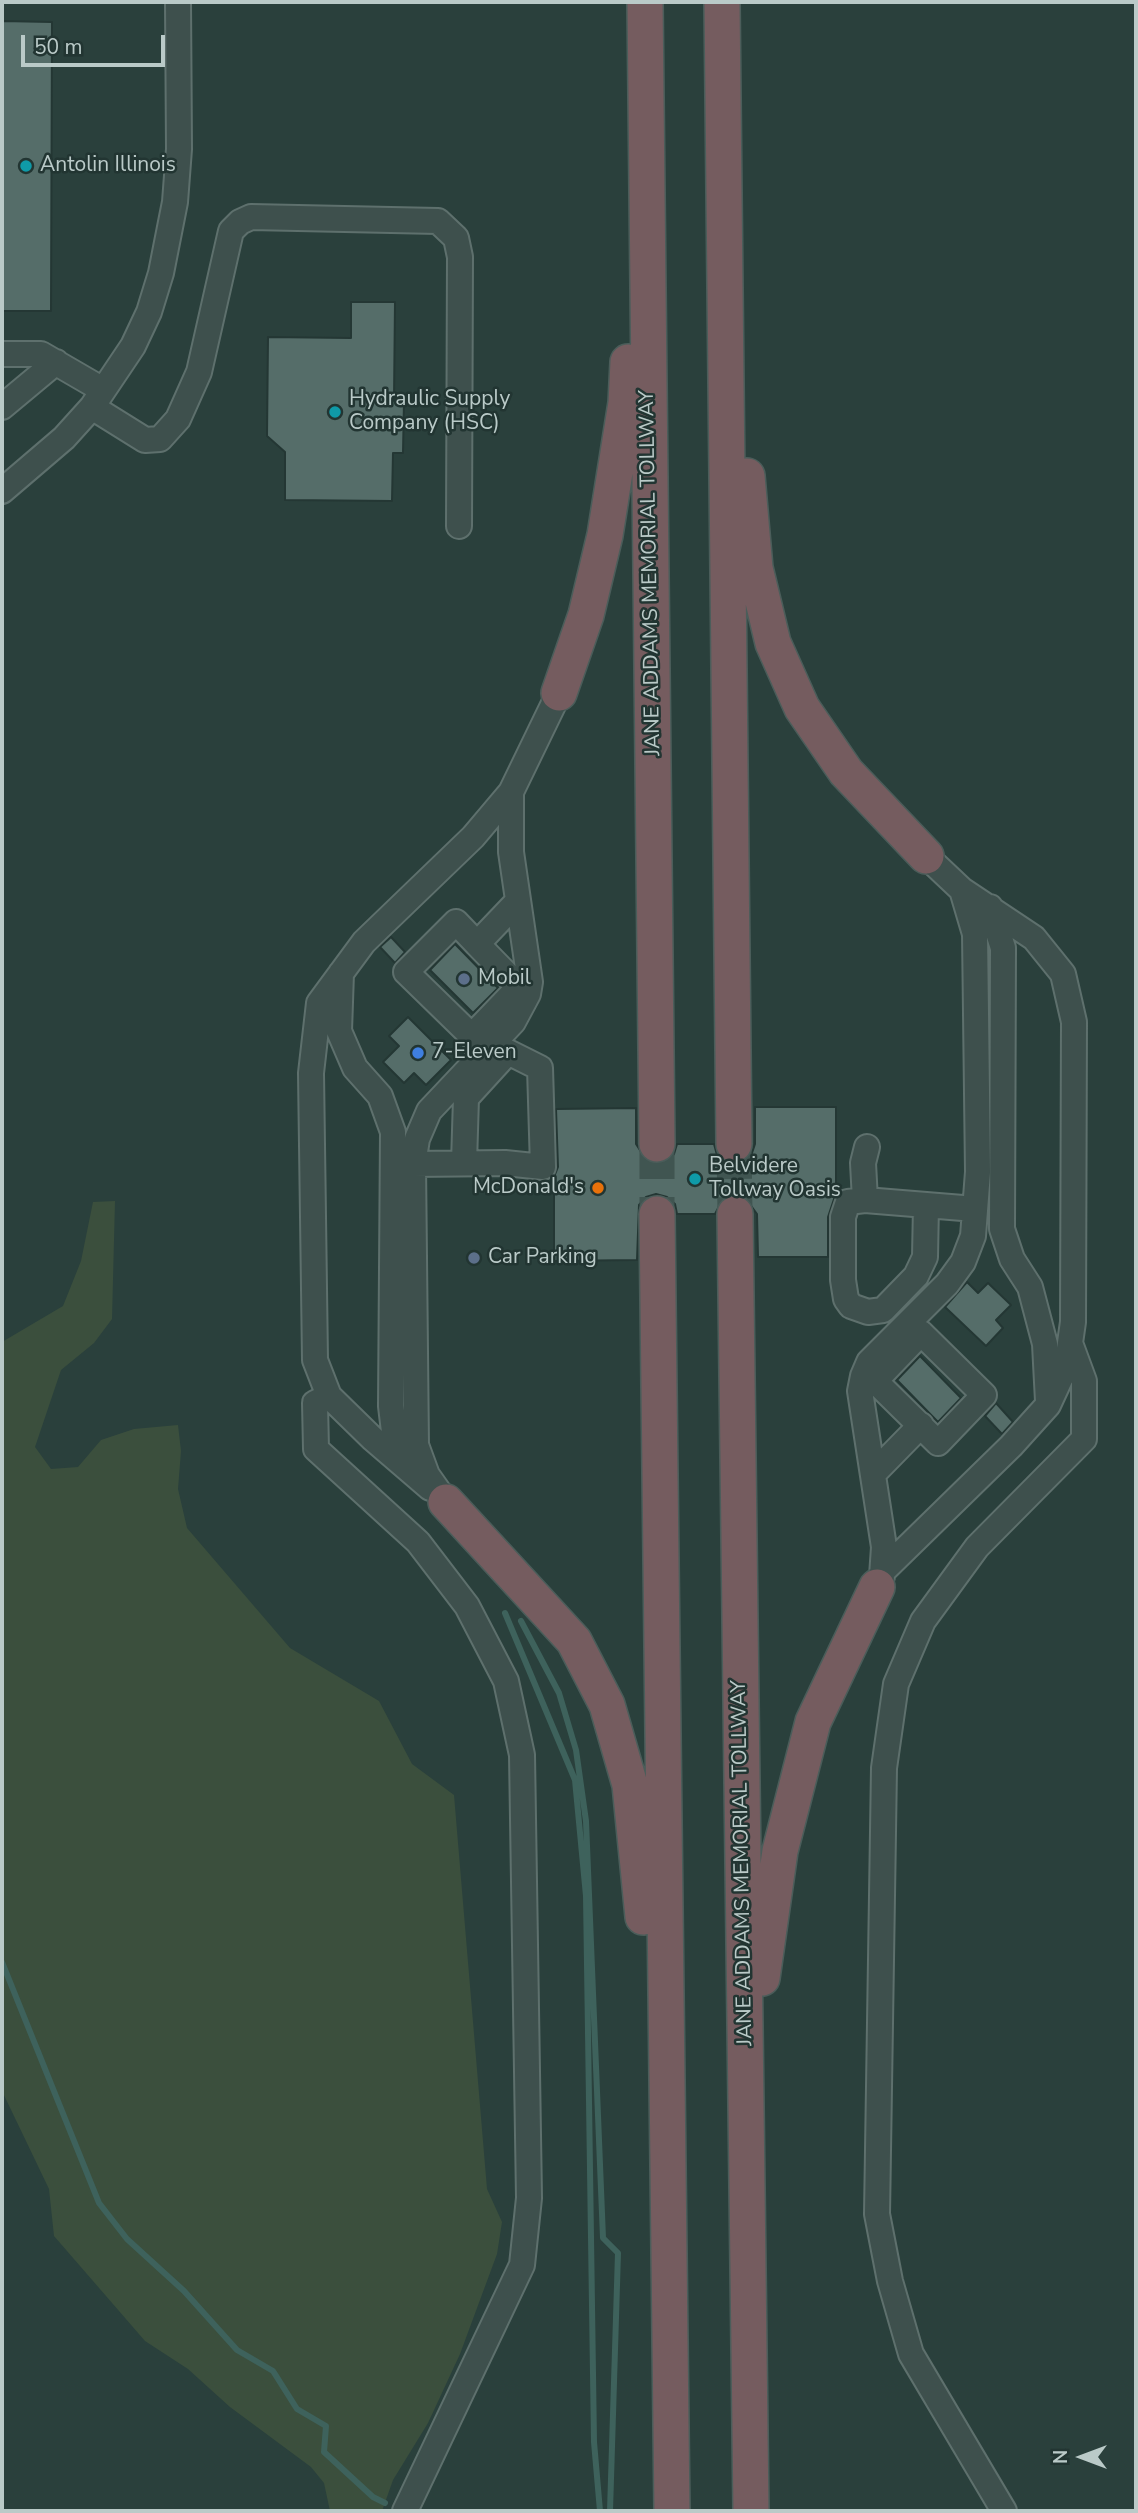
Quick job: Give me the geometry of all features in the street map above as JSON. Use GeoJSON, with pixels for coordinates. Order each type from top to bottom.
{"type":"FeatureCollection","features":[{"type":"Feature","properties":{"kind":"highway","name":"JANE ADDAMS MEMORIAL TOLLWAY"},"geometry":{"type":"LineString","coordinates":[[645,2],[657,1144]]}},
{"type":"Feature","properties":{"kind":"highway"},"geometry":{"type":"LineString","coordinates":[[722,2],[744,432],[755,568],[773,643],[802,708],[846,772],[926,856]]}},
{"type":"Feature","properties":{"kind":"highway"},"geometry":{"type":"LineString","coordinates":[[722,2],[734,1144]]}},
{"type":"Feature","properties":{"kind":"highway"},"geometry":{"type":"LineString","coordinates":[[559,693],[586,615],[606,534],[626,403],[646,54]]}},
{"type":"Feature","properties":{"kind":"highway"},"geometry":{"type":"LineString","coordinates":[[657,1214],[672,2511]]}},
{"type":"Feature","properties":{"kind":"highway","name":"JANE ADDAMS MEMORIAL TOLLWAY"},"geometry":{"type":"LineString","coordinates":[[735,1214],[751,2511]]}},
{"type":"Feature","properties":{"kind":"highway"},"geometry":{"type":"LineString","coordinates":[[446,1503],[574,1641],[607,1705],[630,1785],[657,2095],[668,2283]]}},
{"type":"Feature","properties":{"kind":"highway"},"geometry":{"type":"LineString","coordinates":[[748,2244],[761,1983],[780,1851],[813,1721],[881,1578]]}},
{"type":"Feature","properties":{"kind":"street"},"geometry":{"type":"LineString","coordinates":[[2,491],[64,439],[133,346],[149,312],[161,273],[172,214],[178,149],[178,2]]}},
{"type":"Feature","properties":{"kind":"street"},"geometry":{"type":"LineString","coordinates":[[2,354],[41,354],[56,362],[145,440],[160,439],[178,419],[199,372],[231,231],[240,222],[251,217],[438,221],[456,239],[460,257],[460,526]]}},
{"type":"Feature","properties":{"kind":"street"},"geometry":{"type":"LineString","coordinates":[[2,407],[56,362]]}},
{"type":"Feature","properties":{"kind":"street"},"geometry":{"type":"LineString","coordinates":[[446,1503],[329,1396],[315,1360],[311,1073],[319,1003],[364,942],[473,837],[512,792],[559,693]]}},
{"type":"Feature","properties":{"kind":"street"},"geometry":{"type":"LineString","coordinates":[[479,1043],[513,1022],[528,994],[530,982],[512,852],[512,792]]}},
{"type":"Feature","properties":{"kind":"street"},"geometry":{"type":"LineString","coordinates":[[881,1578],[1048,1405],[1067,1364],[1076,1283],[1074,1022],[1063,974],[1034,938],[962,890],[926,856]]}},
{"type":"Feature","properties":{"kind":"street"},"geometry":{"type":"LineString","coordinates":[[915,1328],[984,1395],[938,1443],[875,1381],[963,1262],[973,1237],[978,1172],[975,933],[962,890]]}},
{"type":"Feature","properties":{"kind":"street"},"geometry":{"type":"LineString","coordinates":[[477,944],[518,901]]}},
{"type":"Feature","properties":{"kind":"street"},"geometry":{"type":"LineString","coordinates":[[990,907],[1003,948],[1002,1229],[1012,1259],[1030,1287],[1045,1344],[1048,1405]]}},
{"type":"Feature","properties":{"kind":"street"},"geometry":{"type":"LineString","coordinates":[[446,1503],[427,1475],[416,1445],[413,1164],[417,1139],[429,1111],[479,1043],[519,987],[456,922],[406,972],[479,1043]]}},
{"type":"Feature","properties":{"kind":"street"},"geometry":{"type":"LineString","coordinates":[[341,973],[339,1031],[355,1068],[380,1096],[393,1132],[391,1406],[395,1440],[407,1469]]}},
{"type":"Feature","properties":{"kind":"street"},"geometry":{"type":"LineString","coordinates":[[413,1164],[505,1163],[542,1167],[540,1068],[508,1052],[466,1098],[464,1163]]}},
{"type":"Feature","properties":{"kind":"street"},"geometry":{"type":"LineString","coordinates":[[865,1200],[863,1163],[867,1147]]}},
{"type":"Feature","properties":{"kind":"street"},"geometry":{"type":"LineString","coordinates":[[926,1205],[922,1268],[888,1306],[876,1312],[868,1312],[851,1306],[846,1299],[843,1280],[844,1208],[854,1199],[975,1209]]}},
{"type":"Feature","properties":{"kind":"street"},"geometry":{"type":"LineString","coordinates":[[881,1578],[884,1547],[860,1391],[869,1362],[915,1328]]}},
{"type":"Feature","properties":{"kind":"street"},"geometry":{"type":"LineString","coordinates":[[1004,2511],[911,2354],[890,2281],[877,2214],[884,1768],[896,1684],[923,1621],[976,1547],[1084,1439],[1084,1381],[1070,1343]]}},
{"type":"Feature","properties":{"kind":"street"},"geometry":{"type":"LineString","coordinates":[[329,1396],[315,1403],[316,1449],[418,1542],[467,1606],[506,1681],[522,1755],[529,2198],[522,2265],[405,2511]]}},
{"type":"Feature","properties":{"kind":"street"},"geometry":{"type":"LineString","coordinates":[[874,1473],[921,1426]]}},
{"type":"Feature","properties":{"kind":"green space"},"geometry":{"type":"Polygon","coordinates":[[[115,1201],[112,1319],[94,1343],[61,1370],[35,1447],[51,1469],[78,1467],[101,1440],[134,1429],[178,1425],[181,1451],[178,1489],[187,1528],[290,1648],[379,1701],[412,1764],[454,1795],[487,2189],[502,2222],[497,2254],[460,2354],[428,2423],[393,2480],[382,2511],[330,2511],[324,2483],[311,2467],[230,2407],[188,2369],[145,2341],[54,2236],[49,2189],[2,2091],[2,1342],[63,1306],[81,1261],[93,1202],[115,1201]]]}},
{"type":"Feature","properties":{"kind":"building","name":"Antolin Illinois"},"geometry":{"type":"Polygon","coordinates":[[[2,21],[52,22],[51,311],[2,311],[2,21]]]}},
{"type":"Feature","properties":{"kind":"building","name":"Hydraulic Supply Company (HSC)"},"geometry":{"type":"Polygon","coordinates":[[[351,302],[395,302],[394,401],[404,401],[403,453],[393,453],[392,501],[285,500],[285,452],[267,436],[268,337],[351,338],[351,302]]]}},
{"type":"Feature","properties":{"kind":"building"},"geometry":{"type":"Polygon","coordinates":[[[391,937],[405,952],[395,963],[380,947],[391,937]]]}},
{"type":"Feature","properties":{"kind":"building","name":"Mobil"},"geometry":{"type":"Polygon","coordinates":[[[455,944],[498,988],[473,1013],[430,970],[455,944]]]}},
{"type":"Feature","properties":{"kind":"building","name":"7-Eleven"},"geometry":{"type":"Polygon","coordinates":[[[408,1017],[451,1060],[426,1085],[414,1073],[404,1083],[383,1062],[399,1046],[389,1036],[408,1017]]]}},
{"type":"Feature","properties":{"kind":"building","name":"Belvidere Tollway Oasis"},"geometry":{"type":"Polygon","coordinates":[[[755,1107],[836,1107],[836,1193],[828,1217],[828,1257],[758,1257],[757,1214],[744,1196],[734,1194],[724,1197],[715,1214],[677,1214],[675,1204],[667,1197],[656,1194],[646,1197],[639,1205],[637,1260],[554,1261],[554,1177],[558,1167],[556,1109],[636,1108],[636,1144],[647,1161],[657,1164],[667,1162],[674,1154],[677,1144],[714,1144],[717,1155],[734,1164],[744,1162],[752,1153],[755,1144],[755,1107]]]}},
{"type":"Feature","properties":{"kind":"building"},"geometry":{"type":"Polygon","coordinates":[[[967,1282],[978,1293],[988,1283],[1011,1305],[996,1320],[1003,1328],[986,1346],[945,1307],[967,1282]]]}},
{"type":"Feature","properties":{"kind":"building"},"geometry":{"type":"Polygon","coordinates":[[[920,1356],[961,1398],[938,1422],[897,1380],[920,1356]]]}},
{"type":"Feature","properties":{"kind":"building"},"geometry":{"type":"Polygon","coordinates":[[[996,1403],[1013,1422],[1002,1434],[985,1416],[996,1403]]]}},
{"type":"Feature","properties":{"kind":"waterway"},"geometry":{"type":"LineString","coordinates":[[505,1613],[575,1780],[586,1896],[594,2442],[600,2511]]}},
{"type":"Feature","properties":{"kind":"waterway"},"geometry":{"type":"LineString","coordinates":[[521,1621],[559,1693],[576,1750],[586,1821],[603,2238],[618,2253],[610,2511]]}},
{"type":"Feature","properties":{"kind":"waterway"},"geometry":{"type":"LineString","coordinates":[[2,1962],[99,2203],[127,2239],[184,2291],[237,2350],[273,2371],[297,2409],[326,2426],[324,2452],[373,2497],[385,2503]]}},
{"type":"Feature","properties":{"kind":"tunnel"},"geometry":{"type":"LineString","coordinates":[[657,1144],[657,1214]]}},
{"type":"Feature","properties":{"kind":"tunnel"},"geometry":{"type":"LineString","coordinates":[[734,1144],[735,1214]]}},
{"type":"Feature","properties":{"kind":"place","name":"Antolin Illinois"},"geometry":{"type":"Point","coordinates":[26,166]}},
{"type":"Feature","properties":{"kind":"place","name":"Hydraulic Supply Company (HSC)"},"geometry":{"type":"Point","coordinates":[335,412]}},
{"type":"Feature","properties":{"kind":"place","name":"Mobil"},"geometry":{"type":"Point","coordinates":[464,979]}},
{"type":"Feature","properties":{"kind":"place","name":"7-Eleven"},"geometry":{"type":"Point","coordinates":[418,1053]}},
{"type":"Feature","properties":{"kind":"place","name":"Belvidere Tollway Oasis"},"geometry":{"type":"Point","coordinates":[695,1179]}},
{"type":"Feature","properties":{"kind":"place","name":"McDonald's"},"geometry":{"type":"Point","coordinates":[598,1188]}},
{"type":"Feature","properties":{"kind":"place","name":"Car Parking"},"geometry":{"type":"Point","coordinates":[474,1258]}}]}
